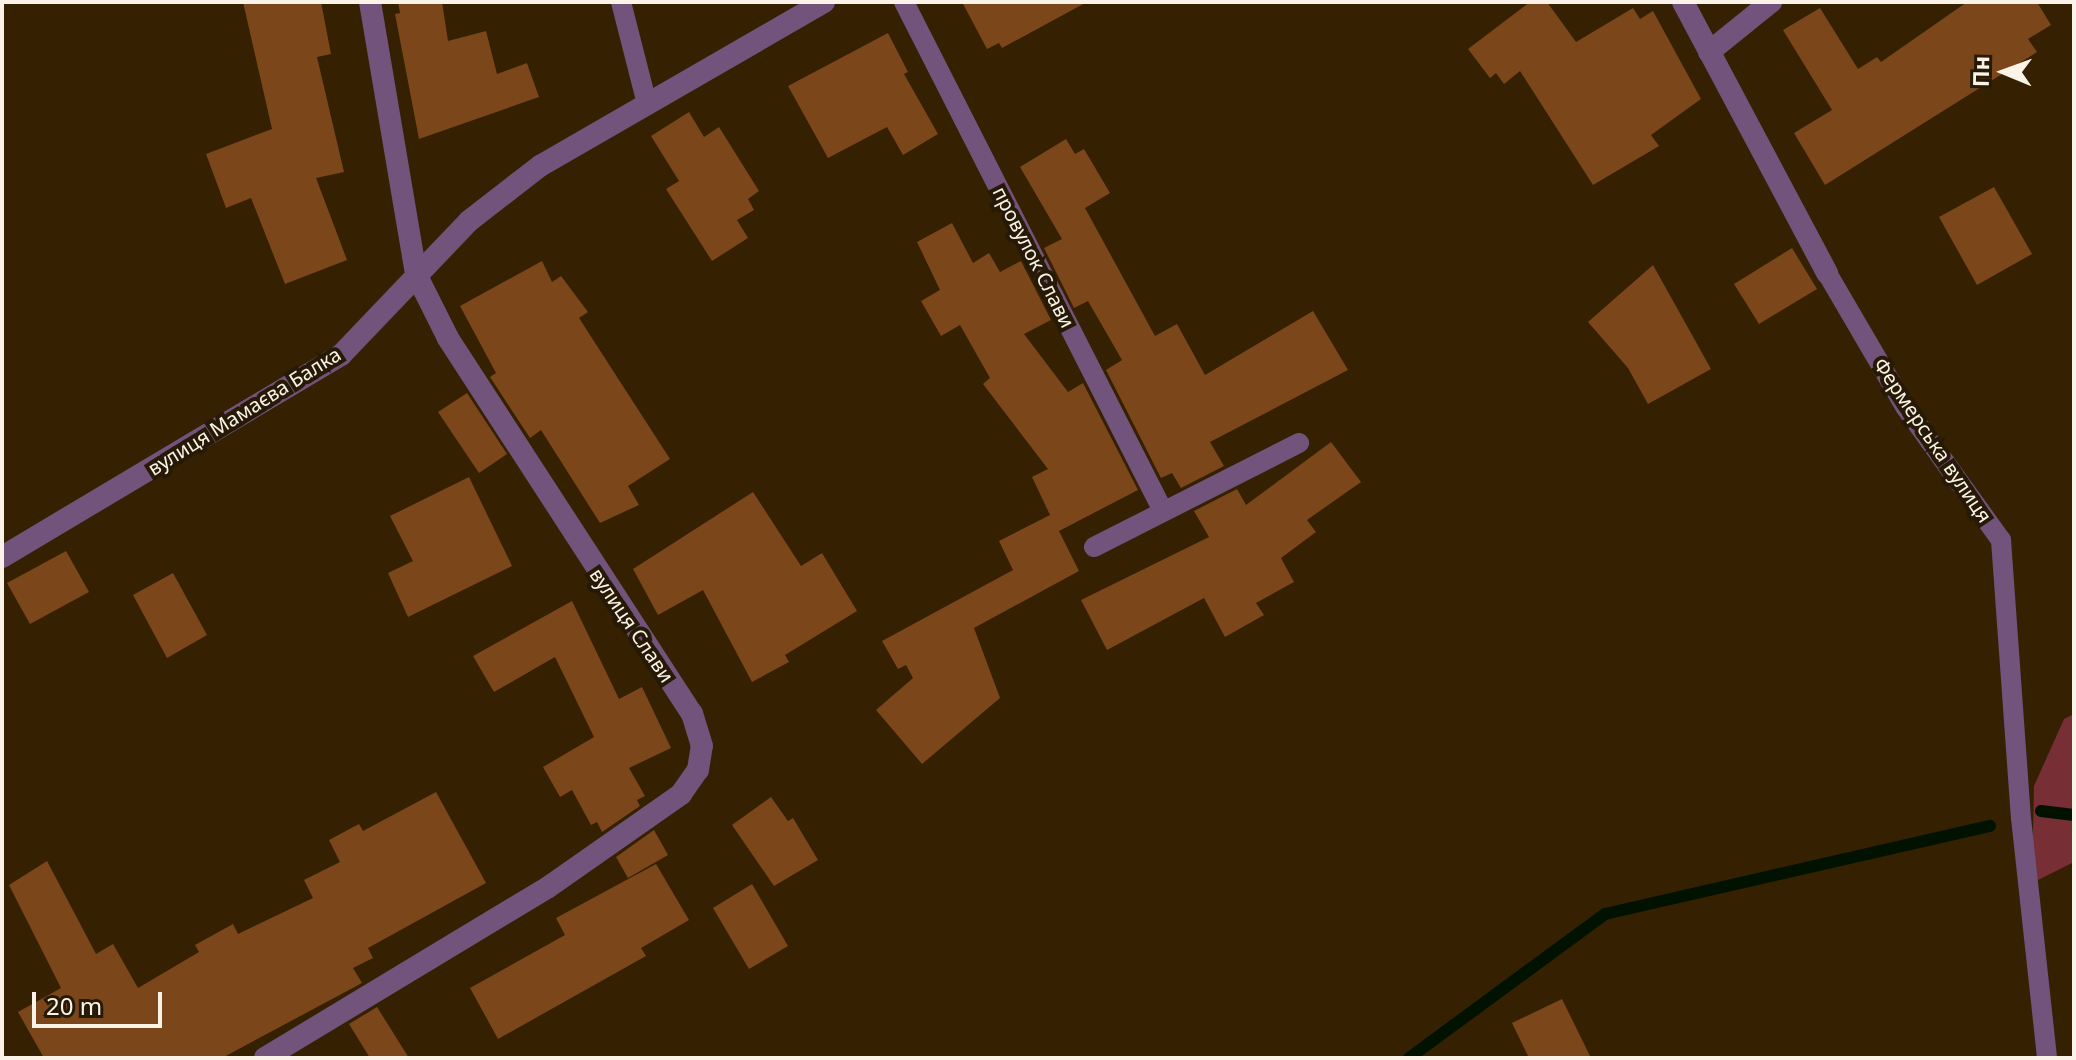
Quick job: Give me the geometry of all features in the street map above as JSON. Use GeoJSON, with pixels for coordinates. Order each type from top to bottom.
{"type":"FeatureCollection","features":[{"type":"Feature","properties":{"kind":"street","name":"вулиця Слави"},"geometry":{"type":"LineString","coordinates":[[265,1058],[547,888],[681,794],[698,770],[702,746],[692,714],[448,338],[416,274],[370,2]]}},
{"type":"Feature","properties":{"kind":"street","name":"вулиця Мамаєва Балка"},"geometry":{"type":"LineString","coordinates":[[2,557],[341,355],[469,221],[540,166],[824,2]]}},
{"type":"Feature","properties":{"kind":"street","name":"Фермерська вулиця"},"geometry":{"type":"LineString","coordinates":[[1683,2],[1827,273]]}},
{"type":"Feature","properties":{"kind":"street"},"geometry":{"type":"LineString","coordinates":[[1709,52],[1771,2]]}},
{"type":"Feature","properties":{"kind":"lane"},"geometry":{"type":"LineString","coordinates":[[621,2],[647,104]]}},
{"type":"Feature","properties":{"kind":"lane","name":"провулок Слави"},"geometry":{"type":"LineString","coordinates":[[904,2],[1163,511]]}},
{"type":"Feature","properties":{"kind":"lane","name":"Фермерська вулиця"},"geometry":{"type":"LineString","coordinates":[[1827,273],[1906,408],[2001,540],[2021,818],[2047,1058]]}},
{"type":"Feature","properties":{"kind":"lane"},"geometry":{"type":"LineString","coordinates":[[1094,547],[1299,443]]}},
{"type":"Feature","properties":{"kind":"shaded area"},"geometry":{"type":"Polygon","coordinates":[[[2074,714],[2074,862],[2032,883],[2034,786],[2064,719],[2074,714]]]}},
{"type":"Feature","properties":{"kind":"building"},"geometry":{"type":"Polygon","coordinates":[[[243,2],[321,2],[331,54],[317,57],[344,172],[316,178],[347,260],[285,284],[251,198],[226,208],[206,154],[272,129],[243,2]]]}},
{"type":"Feature","properties":{"kind":"building"},"geometry":{"type":"Polygon","coordinates":[[[398,2],[442,2],[448,41],[486,31],[497,74],[527,63],[539,97],[419,139],[395,14],[400,13],[398,2]]]}},
{"type":"Feature","properties":{"kind":"building"},"geometry":{"type":"Polygon","coordinates":[[[962,2],[1087,2],[1002,48],[999,43],[987,49],[962,2]]]}},
{"type":"Feature","properties":{"kind":"building"},"geometry":{"type":"Polygon","coordinates":[[[1530,2],[1547,2],[1576,42],[1633,8],[1640,19],[1653,11],[1701,99],[1651,135],[1659,146],[1593,185],[1520,71],[1504,84],[1496,73],[1490,78],[1468,49],[1530,2]]]}},
{"type":"Feature","properties":{"kind":"building"},"geometry":{"type":"Polygon","coordinates":[[[1967,2],[2037,2],[2051,25],[2028,39],[2037,52],[1825,185],[1794,133],[1832,110],[1783,30],[1820,8],[1858,69],[1877,57],[1881,62],[1967,2]]]}},
{"type":"Feature","properties":{"kind":"building"},"geometry":{"type":"Polygon","coordinates":[[[888,33],[908,72],[904,74],[938,134],[903,155],[887,127],[828,158],[788,86],[888,33]]]}},
{"type":"Feature","properties":{"kind":"building"},"geometry":{"type":"Polygon","coordinates":[[[689,112],[704,137],[719,127],[759,191],[748,199],[754,210],[737,220],[748,238],[712,261],[666,189],[679,181],[651,136],[689,112]]]}},
{"type":"Feature","properties":{"kind":"building"},"geometry":{"type":"Polygon","coordinates":[[[1066,139],[1075,154],[1084,149],[1110,193],[1085,208],[1155,336],[1177,324],[1205,375],[1313,311],[1348,370],[1210,442],[1224,466],[1181,488],[1172,473],[1161,478],[1106,370],[1122,360],[1088,301],[1074,308],[1044,248],[1062,239],[1020,167],[1066,139]]]}},
{"type":"Feature","properties":{"kind":"building"},"geometry":{"type":"Polygon","coordinates":[[[1994,187],[2032,254],[1977,285],[1939,217],[1994,187]]]}},
{"type":"Feature","properties":{"kind":"building"},"geometry":{"type":"Polygon","coordinates":[[[952,223],[973,263],[989,253],[1000,272],[1021,261],[1051,320],[1024,334],[1068,392],[1083,383],[1138,490],[1059,531],[1079,571],[974,628],[1000,698],[922,764],[876,710],[913,678],[906,665],[898,669],[882,641],[1013,570],[999,541],[1050,515],[1032,477],[1048,469],[983,384],[990,378],[960,325],[941,336],[921,301],[940,290],[917,242],[952,223]]]}},
{"type":"Feature","properties":{"kind":"building"},"geometry":{"type":"Polygon","coordinates":[[[1792,248],[1817,289],[1759,324],[1734,284],[1792,248]]]}},
{"type":"Feature","properties":{"kind":"building"},"geometry":{"type":"Polygon","coordinates":[[[542,261],[552,282],[561,276],[588,312],[579,318],[670,459],[628,486],[639,505],[600,523],[541,430],[530,438],[490,377],[496,373],[460,306],[542,261]]]}},
{"type":"Feature","properties":{"kind":"building"},"geometry":{"type":"Polygon","coordinates":[[[1653,265],[1711,369],[1648,404],[1628,368],[1588,322],[1653,265]]]}},
{"type":"Feature","properties":{"kind":"building"},"geometry":{"type":"Polygon","coordinates":[[[467,393],[507,454],[479,473],[438,412],[467,393]]]}},
{"type":"Feature","properties":{"kind":"building"},"geometry":{"type":"Polygon","coordinates":[[[1331,442],[1361,482],[1307,520],[1316,532],[1281,558],[1294,582],[1256,603],[1264,615],[1225,637],[1204,598],[1107,650],[1081,600],[1209,537],[1194,511],[1237,489],[1246,505],[1331,442]]]}},
{"type":"Feature","properties":{"kind":"building"},"geometry":{"type":"Polygon","coordinates":[[[469,477],[512,566],[408,617],[388,573],[413,561],[390,516],[469,477]]]}},
{"type":"Feature","properties":{"kind":"building"},"geometry":{"type":"Polygon","coordinates":[[[753,492],[801,566],[822,553],[857,611],[785,655],[789,662],[752,682],[703,590],[658,615],[633,569],[753,492]]]}},
{"type":"Feature","properties":{"kind":"building"},"geometry":{"type":"Polygon","coordinates":[[[66,551],[89,592],[30,624],[7,583],[66,551]]]}},
{"type":"Feature","properties":{"kind":"building"},"geometry":{"type":"Polygon","coordinates":[[[173,573],[207,635],[167,658],[133,595],[173,573]]]}},
{"type":"Feature","properties":{"kind":"building"},"geometry":{"type":"Polygon","coordinates":[[[572,601],[619,699],[642,687],[671,748],[629,768],[645,796],[637,800],[640,806],[602,832],[597,822],[591,825],[572,790],[560,797],[543,767],[594,737],[555,657],[494,692],[473,656],[572,601]]]}},
{"type":"Feature","properties":{"kind":"building"},"geometry":{"type":"Polygon","coordinates":[[[436,792],[486,883],[368,948],[373,958],[353,968],[362,983],[222,1058],[44,1058],[18,1012],[61,988],[9,885],[47,861],[96,954],[113,944],[138,988],[199,952],[195,945],[233,924],[238,934],[313,898],[304,880],[340,862],[329,840],[359,824],[363,831],[436,792]]]}},
{"type":"Feature","properties":{"kind":"building"},"geometry":{"type":"Polygon","coordinates":[[[771,797],[788,821],[793,818],[818,860],[774,886],[732,825],[771,797]]]}},
{"type":"Feature","properties":{"kind":"building"},"geometry":{"type":"Polygon","coordinates":[[[654,830],[668,855],[628,878],[616,857],[654,830]]]}},
{"type":"Feature","properties":{"kind":"building"},"geometry":{"type":"Polygon","coordinates":[[[656,864],[689,920],[641,948],[646,956],[498,1039],[470,988],[565,935],[556,918],[656,864]]]}},
{"type":"Feature","properties":{"kind":"building"},"geometry":{"type":"Polygon","coordinates":[[[752,884],[788,946],[749,969],[713,908],[752,884]]]}},
{"type":"Feature","properties":{"kind":"building"},"geometry":{"type":"Polygon","coordinates":[[[1562,999],[1591,1058],[1529,1058],[1512,1023],[1562,999]]]}},
{"type":"Feature","properties":{"kind":"building"},"geometry":{"type":"Polygon","coordinates":[[[377,1007],[409,1058],[370,1058],[349,1024],[377,1007]]]}},
{"type":"Feature","properties":{"kind":"waterway"},"geometry":{"type":"LineString","coordinates":[[2041,811],[2074,815]]}},
{"type":"Feature","properties":{"kind":"waterway"},"geometry":{"type":"LineString","coordinates":[[1409,1058],[1605,914],[1990,826]]}}]}
